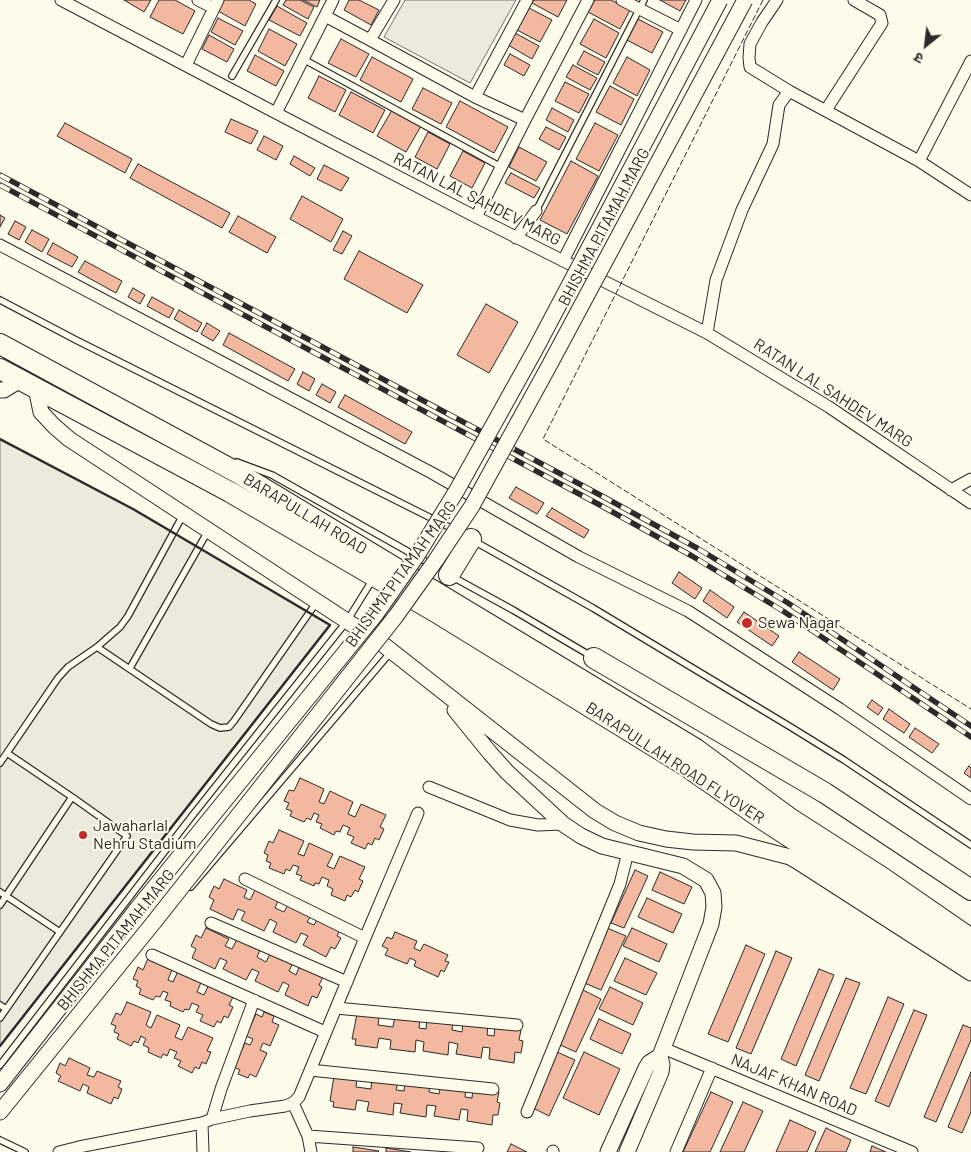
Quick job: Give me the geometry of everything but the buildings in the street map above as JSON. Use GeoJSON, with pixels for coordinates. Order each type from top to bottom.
{"type":"FeatureCollection","features":[{"type":"Feature","properties":{"kind":"highway","name":"BARAPULLAH ROAD"},"geometry":{"type":"LineString","coordinates":[[0,344],[254,483],[605,694]]}},
{"type":"Feature","properties":{"kind":"highway","name":"BARAPULLAH ROAD"},"geometry":{"type":"LineString","coordinates":[[0,369],[230,492],[375,576]]}},
{"type":"Feature","properties":{"kind":"highway"},"geometry":{"type":"LineString","coordinates":[[449,575],[465,536]]}},
{"type":"Feature","properties":{"kind":"highway","name":"BARAPULLAH ROAD FLYOVER"},"geometry":{"type":"LineString","coordinates":[[375,576],[691,758],[883,878],[971,939]]}},
{"type":"Feature","properties":{"kind":"highway"},"geometry":{"type":"LineString","coordinates":[[594,658],[825,793],[971,890]]}},
{"type":"Feature","properties":{"kind":"highway"},"geometry":{"type":"LineString","coordinates":[[605,694],[618,672]]}},
{"type":"Feature","properties":{"kind":"highway","name":"BARAPULLAH ROAD FLYOVER"},"geometry":{"type":"LineString","coordinates":[[605,694],[651,722],[762,819],[971,957]]}},
{"type":"Feature","properties":{"kind":"highway"},"geometry":{"type":"LineString","coordinates":[[651,722],[665,700]]}},
{"type":"Feature","properties":{"kind":"main road","name":"BHISHMA PITAMAH MARG"},"geometry":{"type":"LineString","coordinates":[[0,1084],[4,1066],[136,910],[376,614],[420,550],[448,506],[535,350],[720,0]]}},
{"type":"Feature","properties":{"kind":"main road","name":"BHISHMA PITAMAH MARG"},"geometry":{"type":"LineString","coordinates":[[0,1112],[154,922],[396,616],[436,560],[472,506],[745,0]]}},
{"type":"Feature","properties":{"kind":"main road"},"geometry":{"type":"LineString","coordinates":[[0,390],[28,384],[41,412],[69,439],[392,651],[595,811],[639,833],[693,842],[736,843],[797,860],[971,973]]}},
{"type":"Feature","properties":{"kind":"main road"},"geometry":{"type":"LineString","coordinates":[[439,689],[490,753],[563,824],[581,836],[602,846],[683,866],[706,880],[713,894],[714,907],[711,924],[662,1052],[661,1072],[627,1152]]}},
{"type":"Feature","properties":{"kind":"main road"},"geometry":{"type":"LineString","coordinates":[[608,1152],[646,1068],[662,1052]]}},
{"type":"Feature","properties":{"kind":"street","name":"RATAN LAL SAHDEV MARG"},"geometry":{"type":"LineString","coordinates":[[61,0],[516,238],[707,333],[829,408],[971,503]]}},
{"type":"Feature","properties":{"kind":"street"},"geometry":{"type":"LineString","coordinates":[[186,65],[216,4],[198,0]]}},
{"type":"Feature","properties":{"kind":"street"},"geometry":{"type":"LineString","coordinates":[[276,113],[333,0]]}},
{"type":"Feature","properties":{"kind":"street"},"geometry":{"type":"LineString","coordinates":[[370,40],[394,0]]}},
{"type":"Feature","properties":{"kind":"street"},"geometry":{"type":"LineString","coordinates":[[475,96],[527,0]]}},
{"type":"Feature","properties":{"kind":"street"},"geometry":{"type":"LineString","coordinates":[[476,217],[588,0]]}},
{"type":"Feature","properties":{"kind":"street"},"geometry":{"type":"LineString","coordinates":[[622,0],[642,4],[681,30]]}},
{"type":"Feature","properties":{"kind":"street"},"geometry":{"type":"LineString","coordinates":[[563,261],[696,0]]}},
{"type":"Feature","properties":{"kind":"street"},"geometry":{"type":"LineString","coordinates":[[777,0],[750,44],[750,67],[919,160],[971,195]]}},
{"type":"Feature","properties":{"kind":"street"},"geometry":{"type":"LineString","coordinates":[[826,110],[882,23],[880,15],[854,0]]}},
{"type":"Feature","properties":{"kind":"street"},"geometry":{"type":"LineString","coordinates":[[325,16],[475,96],[525,120]]}},
{"type":"Feature","properties":{"kind":"street"},"geometry":{"type":"LineString","coordinates":[[919,160],[971,62]]}},
{"type":"Feature","properties":{"kind":"street"},"geometry":{"type":"LineString","coordinates":[[226,86],[232,76]]}},
{"type":"Feature","properties":{"kind":"street"},"geometry":{"type":"LineString","coordinates":[[707,333],[716,280],[742,210],[773,144],[779,105],[789,90]]}},
{"type":"Feature","properties":{"kind":"street"},"geometry":{"type":"LineString","coordinates":[[516,238],[536,211]]}},
{"type":"Feature","properties":{"kind":"street"},"geometry":{"type":"LineString","coordinates":[[0,245],[432,473],[579,557],[688,611],[840,709],[971,799]]}},
{"type":"Feature","properties":{"kind":"street"},"geometry":{"type":"LineString","coordinates":[[951,490],[971,479]]}},
{"type":"Feature","properties":{"kind":"street"},"geometry":{"type":"LineString","coordinates":[[429,787],[510,820],[538,825],[563,824]]}},
{"type":"Feature","properties":{"kind":"street"},"geometry":{"type":"LineString","coordinates":[[59,1152],[293,1103],[299,1097],[418,813]]}},
{"type":"Feature","properties":{"kind":"street"},"geometry":{"type":"LineString","coordinates":[[527,1112],[620,884],[628,852]]}},
{"type":"Feature","properties":{"kind":"street"},"geometry":{"type":"LineString","coordinates":[[245,879],[364,938]]}},
{"type":"Feature","properties":{"kind":"street"},"geometry":{"type":"LineString","coordinates":[[211,923],[347,982]]}},
{"type":"Feature","properties":{"kind":"street"},"geometry":{"type":"LineString","coordinates":[[152,955],[325,1032]]}},
{"type":"Feature","properties":{"kind":"street"},"geometry":{"type":"LineString","coordinates":[[203,1152],[207,1121],[254,1000]]}},
{"type":"Feature","properties":{"kind":"street"},"geometry":{"type":"LineString","coordinates":[[336,1008],[517,1025]]}},
{"type":"Feature","properties":{"kind":"street","name":"NAJAF KHAN ROAD"},"geometry":{"type":"LineString","coordinates":[[662,1052],[712,1068],[912,1152]]}},
{"type":"Feature","properties":{"kind":"street"},"geometry":{"type":"LineString","coordinates":[[676,1152],[712,1068]]}},
{"type":"Feature","properties":{"kind":"street"},"geometry":{"type":"LineString","coordinates":[[310,1070],[493,1089]]}},
{"type":"Feature","properties":{"kind":"street"},"geometry":{"type":"LineString","coordinates":[[293,1103],[308,1136],[311,1152]]}},
{"type":"Feature","properties":{"kind":"street"},"geometry":{"type":"LineString","coordinates":[[308,1136],[478,1148]]}},
{"type":"Feature","properties":{"kind":"lane"},"geometry":{"type":"LineString","coordinates":[[232,76],[276,0]]}},
{"type":"Feature","properties":{"kind":"lane"},"geometry":{"type":"LineString","coordinates":[[536,211],[642,4]]}},
{"type":"Feature","properties":{"kind":"lane"},"geometry":{"type":"LineString","coordinates":[[303,59],[502,167]]}},
{"type":"Feature","properties":{"kind":"lane"},"geometry":{"type":"LineString","coordinates":[[0,300],[465,536],[593,608],[751,703],[844,760],[971,845]]}},
{"type":"Feature","properties":{"kind":"lane"},"geometry":{"type":"LineString","coordinates":[[174,439],[219,455]]}},
{"type":"Feature","properties":{"kind":"lane"},"geometry":{"type":"LineString","coordinates":[[227,459],[272,475],[513,610],[594,658]]}},
{"type":"Feature","properties":{"kind":"lane"},"geometry":{"type":"LineString","coordinates":[[0,763],[58,678],[80,657],[97,647],[120,627],[128,616],[184,514]]}},
{"type":"Feature","properties":{"kind":"lane"},"geometry":{"type":"LineString","coordinates":[[130,668],[208,530]]}},
{"type":"Feature","properties":{"kind":"lane"},"geometry":{"type":"LineString","coordinates":[[4,1066],[192,816],[347,621],[375,576]]}},
{"type":"Feature","properties":{"kind":"lane"},"geometry":{"type":"LineString","coordinates":[[97,647],[212,724],[220,728],[228,727],[234,722],[317,601]]}},
{"type":"Feature","properties":{"kind":"lane"},"geometry":{"type":"LineString","coordinates":[[189,889],[392,651]]}},
{"type":"Feature","properties":{"kind":"lane"},"geometry":{"type":"LineString","coordinates":[[0,1018],[127,836],[7,753]]}},
{"type":"Feature","properties":{"kind":"lane"},"geometry":{"type":"LineString","coordinates":[[0,905],[72,797]]}},
{"type":"Feature","properties":{"kind":"lane"},"geometry":{"type":"LineString","coordinates":[[0,892],[60,932]]}},
{"type":"Feature","properties":{"kind":"lane"},"geometry":{"type":"LineString","coordinates":[[154,922],[164,919],[176,904]]}},
{"type":"Feature","properties":{"kind":"lane"},"geometry":{"type":"LineString","coordinates":[[0,1005],[6,1009]]}},
{"type":"Feature","properties":{"kind":"lane"},"geometry":{"type":"LineString","coordinates":[[0,1140],[25,1152]]}},
{"type":"Feature","properties":{"kind":"shaded area"},"geometry":{"type":"Polygon","coordinates":[[[405,0],[516,0],[470,83],[384,37],[405,0]]]}},
{"type":"Feature","properties":{"kind":"shaded area","name":"Jawaharlal Nehru Stadium"},"geometry":{"type":"Polygon","coordinates":[[[0,439],[133,509],[330,625],[0,1046],[0,439]]]}},
{"type":"Feature","properties":{"kind":"railway"},"geometry":{"type":"LineString","coordinates":[[0,175],[697,548],[788,603],[971,726]]}},
{"type":"Feature","properties":{"kind":"railway"},"geometry":{"type":"LineString","coordinates":[[0,185],[692,556],[783,611],[971,737]]}},
{"type":"Feature","properties":{"kind":"fence"},"geometry":{"type":"LineString","coordinates":[[763,0],[543,439],[971,709]]}},
{"type":"Feature","properties":{"kind":"wall"},"geometry":{"type":"LineString","coordinates":[[0,439],[133,509],[330,625],[0,1046]]}},
{"type":"Feature","properties":{"kind":"place","name":"Sewa Nagar"},"geometry":{"type":"Point","coordinates":[747,623]}},
{"type":"Feature","properties":{"kind":"place","name":"Jawaharlal Nehru Stadium"},"geometry":{"type":"Point","coordinates":[83,835]}}]}
